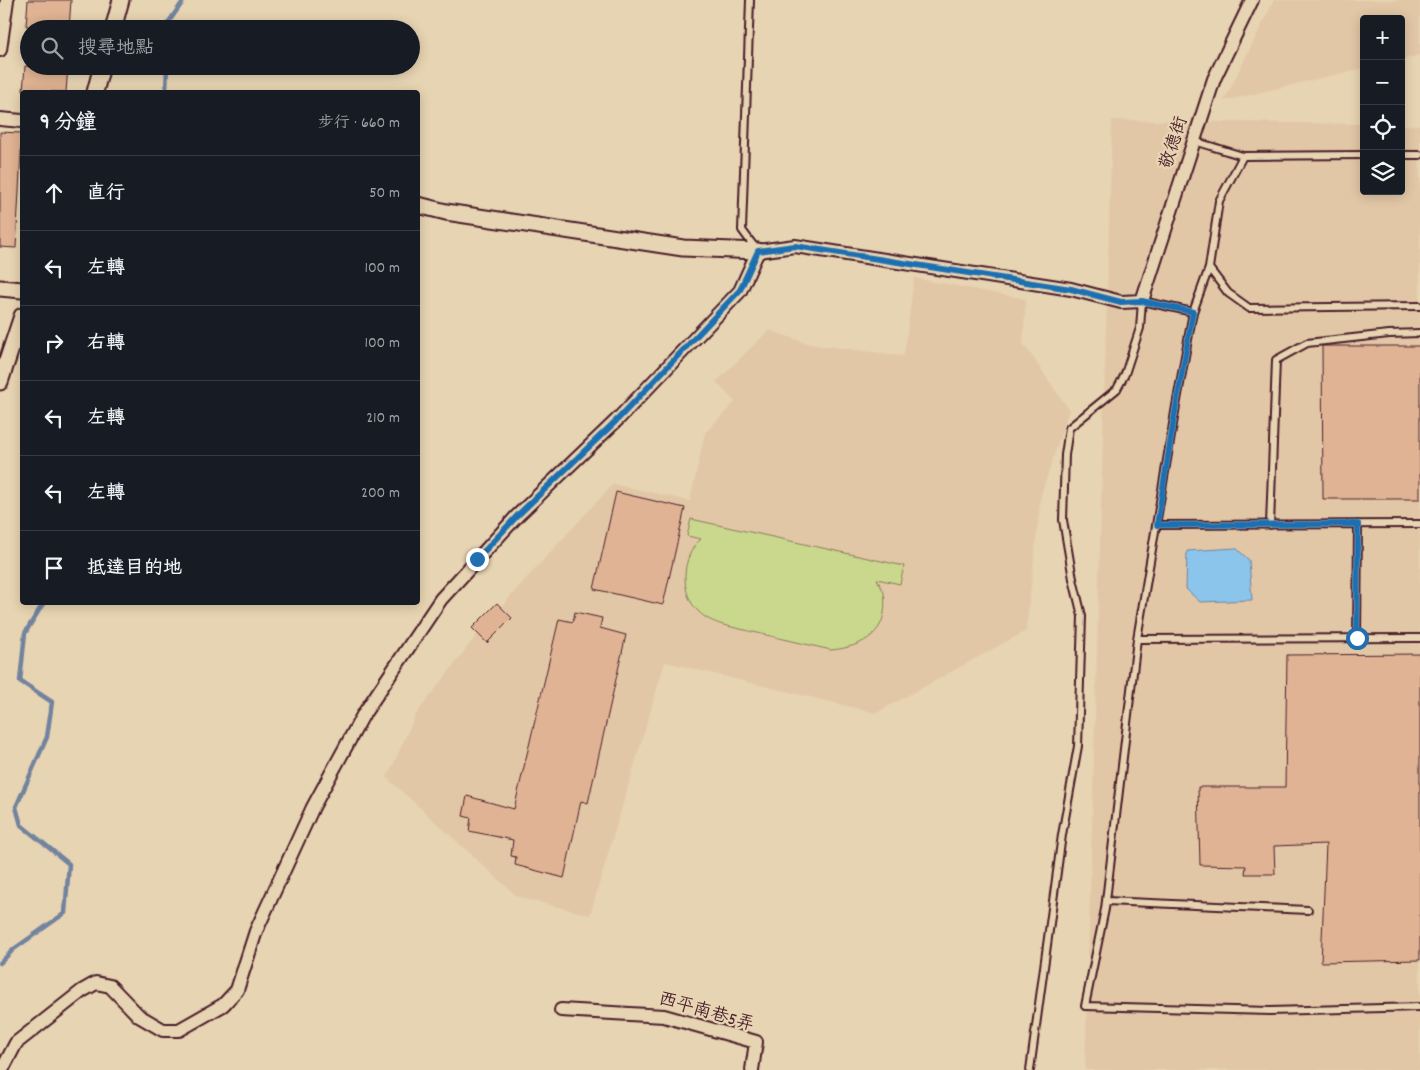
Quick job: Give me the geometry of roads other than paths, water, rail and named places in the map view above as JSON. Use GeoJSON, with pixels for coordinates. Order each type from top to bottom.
{"type":"FeatureCollection","features":[{"type":"Feature","properties":{"kind":"street"},"geometry":{"type":"LineString","coordinates":[[0,50],[2,16],[7,0]]}},
{"type":"Feature","properties":{"kind":"street"},"geometry":{"type":"LineString","coordinates":[[115,20],[121,0]]}},
{"type":"Feature","properties":{"kind":"street","name":"敬德街"},"geometry":{"type":"LineString","coordinates":[[1142,301],[1214,79],[1252,0]]}},
{"type":"Feature","properties":{"kind":"street"},"geometry":{"type":"LineString","coordinates":[[95,90],[99,75]]}},
{"type":"Feature","properties":{"kind":"street"},"geometry":{"type":"LineString","coordinates":[[0,119],[20,122]]}},
{"type":"Feature","properties":{"kind":"street"},"geometry":{"type":"LineString","coordinates":[[420,206],[446,212],[682,248],[758,251],[795,246],[1071,289],[1121,302],[1142,301]]}},
{"type":"Feature","properties":{"kind":"street"},"geometry":{"type":"LineString","coordinates":[[2,1070],[16,1042],[82,991],[96,983],[110,986],[139,1016],[164,1030],[179,1030],[223,1005],[237,990],[256,930],[313,807],[363,715],[441,599],[518,515],[618,419],[740,290],[758,251]]}},
{"type":"Feature","properties":{"kind":"street"},"geometry":{"type":"LineString","coordinates":[[0,288],[20,290]]}},
{"type":"Feature","properties":{"kind":"street"},"geometry":{"type":"LineString","coordinates":[[0,382],[20,322]]}},
{"type":"Feature","properties":{"kind":"street","name":"西平南巷5弄"},"geometry":{"type":"LineString","coordinates":[[562,1010],[664,1016],[756,1042],[752,1070]]}},
{"type":"Feature","properties":{"kind":"lane"},"geometry":{"type":"LineString","coordinates":[[750,0],[742,230],[758,251]]}},
{"type":"Feature","properties":{"kind":"lane"},"geometry":{"type":"LineString","coordinates":[[1194,141],[1243,156],[1360,156]]}},
{"type":"Feature","properties":{"kind":"lane"},"geometry":{"type":"LineString","coordinates":[[1405,156],[1420,155]]}},
{"type":"Feature","properties":{"kind":"lane"},"geometry":{"type":"LineString","coordinates":[[1243,156],[1219,201],[1209,268],[1193,312],[1137,639],[1106,901],[1085,1006],[1270,1011],[1420,1007]]}},
{"type":"Feature","properties":{"kind":"lane"},"geometry":{"type":"LineString","coordinates":[[1209,268],[1228,293],[1249,308],[1420,306]]}},
{"type":"Feature","properties":{"kind":"lane"},"geometry":{"type":"LineString","coordinates":[[1030,1070],[1062,835],[1078,746],[1082,616],[1073,579],[1063,520],[1065,455],[1069,428],[1117,389],[1125,374],[1140,328],[1142,301],[1193,312]]}},
{"type":"Feature","properties":{"kind":"lane"},"geometry":{"type":"LineString","coordinates":[[1270,525],[1276,360],[1308,343],[1389,334],[1420,333]]}},
{"type":"Feature","properties":{"kind":"lane"},"geometry":{"type":"LineString","coordinates":[[1357,638],[1358,524]]}},
{"type":"Feature","properties":{"kind":"lane"},"geometry":{"type":"LineString","coordinates":[[1157,525],[1420,524]]}},
{"type":"Feature","properties":{"kind":"lane"},"geometry":{"type":"LineString","coordinates":[[1137,639],[1420,638]]}},
{"type":"Feature","properties":{"kind":"lane"},"geometry":{"type":"LineString","coordinates":[[1106,901],[1308,910]]}},
{"type":"Feature","properties":{"kind":"water"},"geometry":{"type":"Polygon","coordinates":[[[1236,548],[1249,560],[1252,600],[1200,602],[1186,589],[1187,551],[1236,548]]]}},
{"type":"Feature","properties":{"kind":"waterway"},"geometry":{"type":"LineString","coordinates":[[170,20],[184,0]]}},
{"type":"Feature","properties":{"kind":"waterway"},"geometry":{"type":"LineString","coordinates":[[166,90],[167,75]]}},
{"type":"Feature","properties":{"kind":"waterway"},"geometry":{"type":"LineString","coordinates":[[0,963],[14,949],[65,913],[69,864],[21,825],[16,807],[47,737],[52,702],[20,681],[25,633],[42,605]]}}]}
